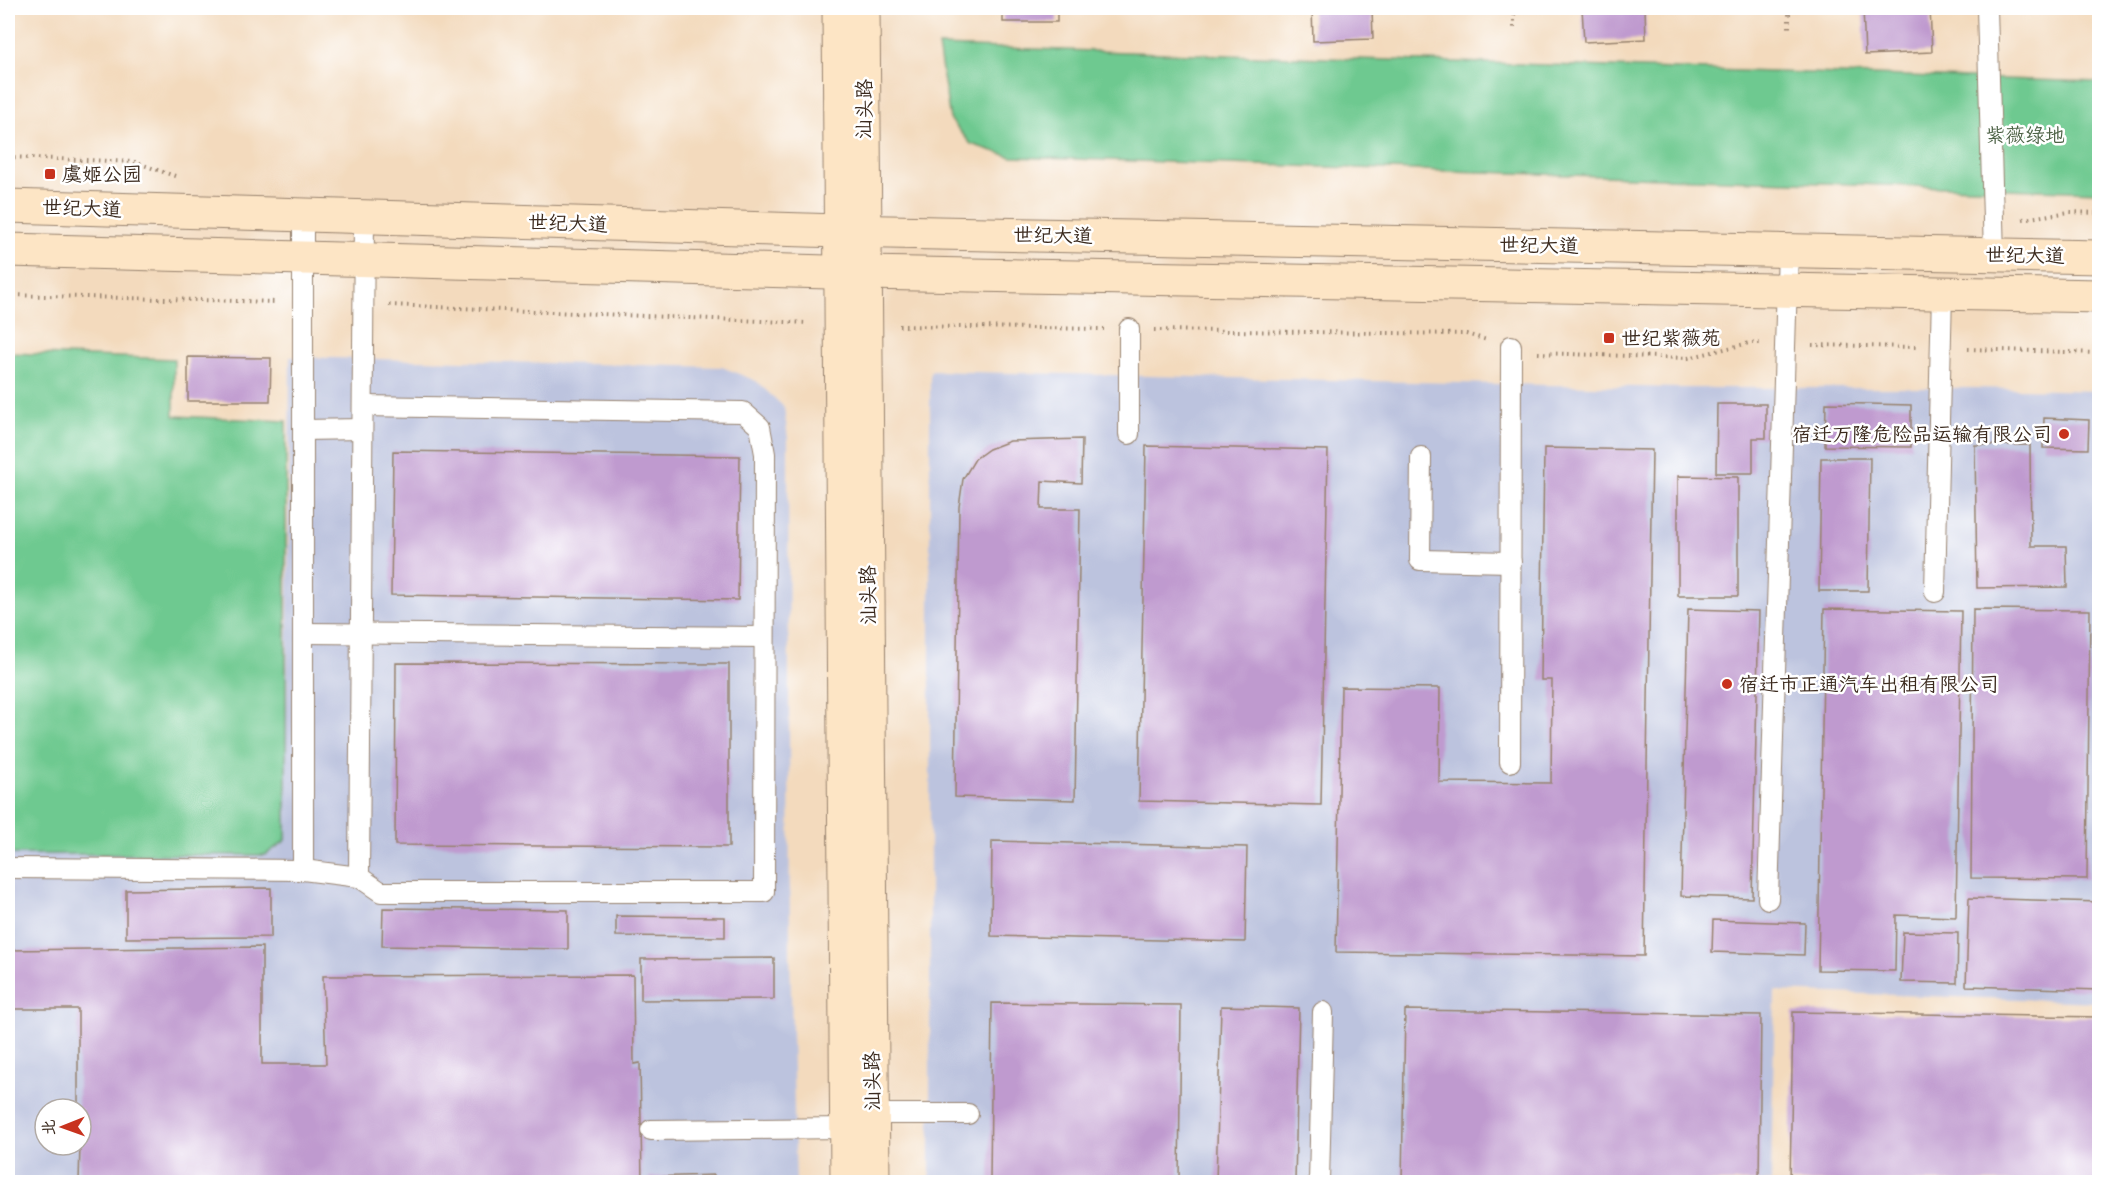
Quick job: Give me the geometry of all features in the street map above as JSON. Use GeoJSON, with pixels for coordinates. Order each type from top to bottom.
{"type":"FeatureCollection","features":[{"type":"Feature","properties":{"kind":"street","name":"汕头路"},"geometry":{"type":"LineString","coordinates":[[839,8],[853,273],[855,1118],[847,1182]]}},
{"type":"Feature","properties":{"kind":"street","name":"汕头路"},"geometry":{"type":"LineString","coordinates":[[852,231],[863,8]]}},
{"type":"Feature","properties":{"kind":"street","name":"世纪大道"},"geometry":{"type":"LineString","coordinates":[[8,206],[852,231],[2100,257]]}},
{"type":"Feature","properties":{"kind":"street","name":"世纪大道"},"geometry":{"type":"LineString","coordinates":[[8,250],[853,273],[2100,296]]}},
{"type":"Feature","properties":{"kind":"street","name":"汕头路"},"geometry":{"type":"LineString","coordinates":[[855,1118],[873,1182]]}},
{"type":"Feature","properties":{"kind":"lane"},"geometry":{"type":"LineString","coordinates":[[1987,8],[1994,255]]}},
{"type":"Feature","properties":{"kind":"lane"},"geometry":{"type":"LineString","coordinates":[[303,215],[303,870]]}},
{"type":"Feature","properties":{"kind":"lane"},"geometry":{"type":"LineString","coordinates":[[359,877],[364,217]]}},
{"type":"Feature","properties":{"kind":"lane"},"geometry":{"type":"LineString","coordinates":[[1768,899],[1788,250]]}},
{"type":"Feature","properties":{"kind":"lane"},"geometry":{"type":"LineString","coordinates":[[1935,592],[1942,292]]}},
{"type":"Feature","properties":{"kind":"lane"},"geometry":{"type":"LineString","coordinates":[[1129,329],[1129,434]]}},
{"type":"Feature","properties":{"kind":"lane"},"geometry":{"type":"LineString","coordinates":[[1510,762],[1511,346]]}},
{"type":"Feature","properties":{"kind":"lane"},"geometry":{"type":"LineString","coordinates":[[8,868],[303,870],[359,877],[381,892],[764,892],[765,454],[760,427],[743,412],[363,406]]}},
{"type":"Feature","properties":{"kind":"lane"},"geometry":{"type":"LineString","coordinates":[[303,430],[363,429]]}},
{"type":"Feature","properties":{"kind":"lane"},"geometry":{"type":"LineString","coordinates":[[1421,457],[1420,560],[1511,562]]}},
{"type":"Feature","properties":{"kind":"lane"},"geometry":{"type":"LineString","coordinates":[[303,633],[765,637]]}},
{"type":"Feature","properties":{"kind":"lane"},"geometry":{"type":"LineString","coordinates":[[1319,1182],[1323,1011]]}},
{"type":"Feature","properties":{"kind":"lane"},"geometry":{"type":"LineString","coordinates":[[651,1130],[968,1113]]}},
{"type":"Feature","properties":{"kind":"path"},"geometry":{"type":"LineString","coordinates":[[1514,8],[1514,32]]}},
{"type":"Feature","properties":{"kind":"path"},"geometry":{"type":"LineString","coordinates":[[1789,8],[1790,32]]}},
{"type":"Feature","properties":{"kind":"path"},"geometry":{"type":"LineString","coordinates":[[8,295],[303,302]]}},
{"type":"Feature","properties":{"kind":"path"},"geometry":{"type":"LineString","coordinates":[[364,304],[853,325],[1466,334],[1535,352],[1688,358],[1749,343],[2100,353]]}},
{"type":"Feature","properties":{"kind":"shaded area"},"geometry":{"type":"Polygon","coordinates":[[[290,357],[722,367],[756,381],[784,407],[788,439],[790,954],[796,1182],[8,1182],[8,854],[265,855],[286,840],[290,357]]]}},
{"type":"Feature","properties":{"kind":"shaded area"},"geometry":{"type":"Polygon","coordinates":[[[930,371],[1678,388],[1973,388],[2099,391],[2099,1002],[1775,991],[1771,1182],[930,1182],[930,371]]]}},
{"type":"Feature","properties":{"kind":"green space","name":"紫薇绿地"},"geometry":{"type":"Polygon","coordinates":[[[938,46],[2099,82],[2099,192],[1012,157],[971,144],[950,119],[938,46]]]}},
{"type":"Feature","properties":{"kind":"green space"},"geometry":{"type":"Polygon","coordinates":[[[8,353],[174,359],[174,416],[286,421],[286,840],[265,855],[8,854],[8,353]]]}},
{"type":"Feature","properties":{"kind":"building"},"geometry":{"type":"Polygon","coordinates":[[[1003,8],[1057,8],[1057,22],[1003,22],[1003,8]]]}},
{"type":"Feature","properties":{"kind":"building"},"geometry":{"type":"Polygon","coordinates":[[[1312,8],[1372,8],[1373,39],[1313,41],[1312,8]]]}},
{"type":"Feature","properties":{"kind":"building"},"geometry":{"type":"Polygon","coordinates":[[[1582,8],[1645,8],[1646,39],[1584,42],[1582,8]]]}},
{"type":"Feature","properties":{"kind":"building"},"geometry":{"type":"Polygon","coordinates":[[[1863,8],[1930,8],[1932,52],[1865,55],[1863,8]]]}},
{"type":"Feature","properties":{"kind":"building"},"geometry":{"type":"Polygon","coordinates":[[[188,357],[271,358],[270,401],[188,401],[188,357]]]}},
{"type":"Feature","properties":{"kind":"building"},"geometry":{"type":"Polygon","coordinates":[[[1826,403],[1911,405],[1911,447],[1825,446],[1826,403]]]}},
{"type":"Feature","properties":{"kind":"building"},"geometry":{"type":"Polygon","coordinates":[[[1717,404],[1766,404],[1766,438],[1753,438],[1753,473],[1716,473],[1717,404]]]}},
{"type":"Feature","properties":{"kind":"building"},"geometry":{"type":"Polygon","coordinates":[[[2044,418],[2089,420],[2088,449],[2043,448],[2044,418]]]}},
{"type":"Feature","properties":{"kind":"building"},"geometry":{"type":"Polygon","coordinates":[[[1082,439],[1081,483],[1042,481],[1041,509],[1080,509],[1075,800],[955,797],[959,507],[963,479],[975,459],[989,449],[1010,441],[1082,439]]]}},
{"type":"Feature","properties":{"kind":"building"},"geometry":{"type":"Polygon","coordinates":[[[1975,445],[2030,445],[2031,546],[2066,546],[2067,587],[1977,588],[1975,445]]]}},
{"type":"Feature","properties":{"kind":"building"},"geometry":{"type":"Polygon","coordinates":[[[1146,446],[1328,450],[1321,805],[1139,801],[1146,446]]]}},
{"type":"Feature","properties":{"kind":"building"},"geometry":{"type":"Polygon","coordinates":[[[1544,448],[1652,450],[1644,956],[1336,952],[1341,687],[1440,688],[1439,782],[1551,783],[1552,680],[1541,680],[1544,448]]]}},
{"type":"Feature","properties":{"kind":"building"},"geometry":{"type":"Polygon","coordinates":[[[393,451],[740,456],[738,600],[391,595],[393,451]]]}},
{"type":"Feature","properties":{"kind":"building"},"geometry":{"type":"Polygon","coordinates":[[[1821,458],[1870,458],[1868,591],[1819,591],[1821,458]]]}},
{"type":"Feature","properties":{"kind":"building"},"geometry":{"type":"Polygon","coordinates":[[[1678,476],[1738,477],[1738,596],[1678,596],[1678,476]]]}},
{"type":"Feature","properties":{"kind":"building"},"geometry":{"type":"Polygon","coordinates":[[[1688,609],[1759,611],[1752,898],[1681,896],[1688,609]]]}},
{"type":"Feature","properties":{"kind":"building"},"geometry":{"type":"Polygon","coordinates":[[[1824,609],[1961,611],[1956,917],[1896,915],[1895,971],[1818,970],[1824,609]]]}},
{"type":"Feature","properties":{"kind":"building"},"geometry":{"type":"Polygon","coordinates":[[[1973,609],[2090,610],[2087,879],[1971,878],[1973,609]]]}},
{"type":"Feature","properties":{"kind":"building"},"geometry":{"type":"Polygon","coordinates":[[[396,663],[729,664],[729,847],[395,845],[396,663]]]}},
{"type":"Feature","properties":{"kind":"building"},"geometry":{"type":"Polygon","coordinates":[[[992,841],[1247,847],[1245,942],[991,936],[992,841]]]}},
{"type":"Feature","properties":{"kind":"building"},"geometry":{"type":"Polygon","coordinates":[[[271,888],[271,937],[126,938],[126,890],[271,888]]]}},
{"type":"Feature","properties":{"kind":"building"},"geometry":{"type":"Polygon","coordinates":[[[1969,898],[2100,902],[2100,990],[1966,986],[1969,898]]]}},
{"type":"Feature","properties":{"kind":"building"},"geometry":{"type":"Polygon","coordinates":[[[383,908],[568,910],[568,949],[382,946],[383,908]]]}},
{"type":"Feature","properties":{"kind":"building"},"geometry":{"type":"Polygon","coordinates":[[[616,916],[725,917],[725,937],[616,936],[616,916]]]}},
{"type":"Feature","properties":{"kind":"building"},"geometry":{"type":"Polygon","coordinates":[[[1713,920],[1805,923],[1804,955],[1712,952],[1713,920]]]}},
{"type":"Feature","properties":{"kind":"building"},"geometry":{"type":"Polygon","coordinates":[[[1903,932],[1958,933],[1957,983],[1901,982],[1903,932]]]}},
{"type":"Feature","properties":{"kind":"building"},"geometry":{"type":"Polygon","coordinates":[[[262,947],[262,1064],[326,1064],[323,976],[633,975],[634,1064],[640,1063],[642,1182],[79,1182],[80,1157],[93,1157],[93,1097],[78,1097],[78,1009],[8,1009],[8,950],[262,947]]]}},
{"type":"Feature","properties":{"kind":"building"},"geometry":{"type":"Polygon","coordinates":[[[774,958],[774,999],[641,1000],[641,959],[774,958]]]}},
{"type":"Feature","properties":{"kind":"building"},"geometry":{"type":"Polygon","coordinates":[[[992,1003],[1181,1005],[1179,1182],[990,1182],[992,1003]]]}},
{"type":"Feature","properties":{"kind":"building"},"geometry":{"type":"Polygon","coordinates":[[[1221,1006],[1299,1008],[1295,1182],[1216,1182],[1221,1006]]]}},
{"type":"Feature","properties":{"kind":"building"},"geometry":{"type":"Polygon","coordinates":[[[1405,1010],[1761,1015],[1759,1182],[1402,1182],[1405,1010]]]}},
{"type":"Feature","properties":{"kind":"building"},"geometry":{"type":"Polygon","coordinates":[[[1793,1012],[2100,1017],[2100,1182],[1790,1182],[1793,1012]]]}},
{"type":"Feature","properties":{"kind":"building"},"geometry":{"type":"Polygon","coordinates":[[[714,1175],[714,1182],[649,1182],[649,1177],[714,1175]]]}},
{"type":"Feature","properties":{"kind":"place","name":"虞姬公园"},"geometry":{"type":"Point","coordinates":[50,174]}},
{"type":"Feature","properties":{"kind":"place","name":"世纪紫薇苑"},"geometry":{"type":"Point","coordinates":[1609,338]}},
{"type":"Feature","properties":{"kind":"place","name":"宿迁万隆危险品运输有限公司"},"geometry":{"type":"Point","coordinates":[2064,434]}},
{"type":"Feature","properties":{"kind":"place","name":"宿迁市正通汽车出租有限公司"},"geometry":{"type":"Point","coordinates":[1727,684]}}]}
